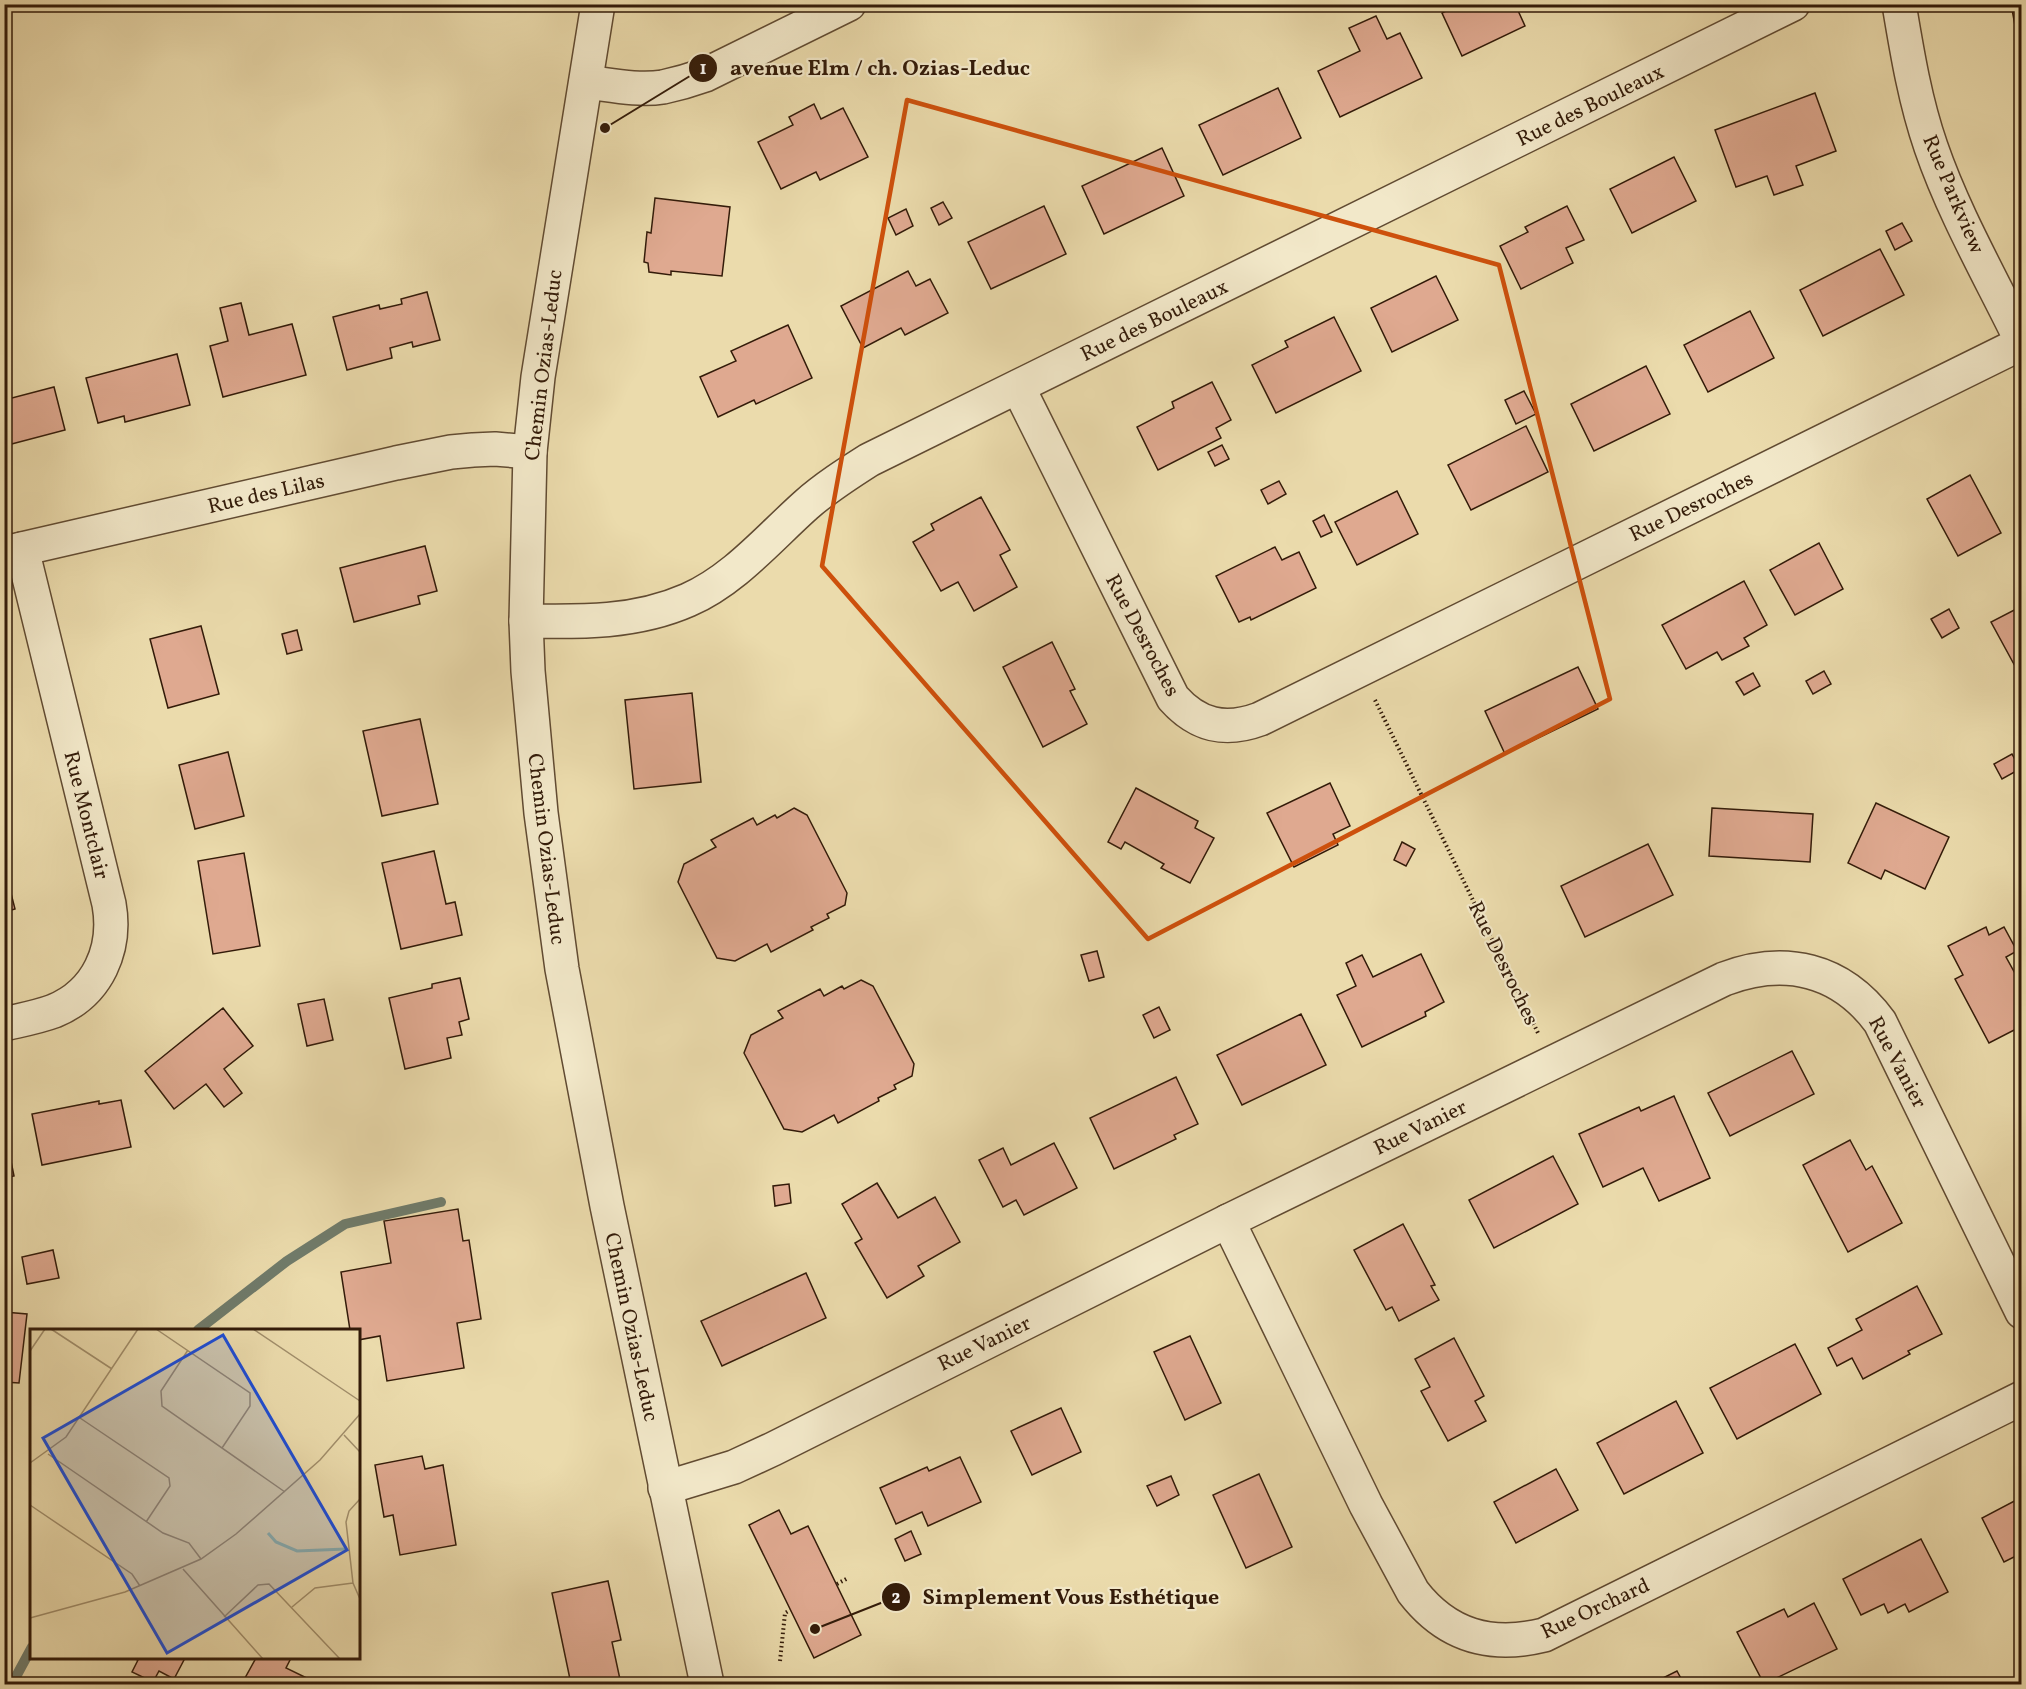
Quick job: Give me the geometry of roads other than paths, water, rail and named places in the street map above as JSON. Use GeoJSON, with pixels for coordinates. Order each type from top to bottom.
{"type":"FeatureCollection","features":[{"type":"Feature","properties":{"kind":"street","name":"Chemin Ozias-Leduc"},"geometry":{"type":"LineString","coordinates":[[598,4],[542,355],[530,453],[526,621],[533,733],[562,969],[607,1206],[707,1684]]}},
{"type":"Feature","properties":{"kind":"street"},"geometry":{"type":"LineString","coordinates":[[586,82],[632,87],[660,87],[705,75],[849,4]]}},
{"type":"Feature","properties":{"kind":"street","name":"Rue des Bouleaux"},"geometry":{"type":"LineString","coordinates":[[526,621],[618,619],[658,611],[689,600],[734,569],[808,504],[869,460],[1793,4]]}},
{"type":"Feature","properties":{"kind":"street","name":"Rue Parkview"},"geometry":{"type":"LineString","coordinates":[[1899,4],[1915,88],[1930,145],[1963,222],[2022,343]]}},
{"type":"Feature","properties":{"kind":"street","name":"Rue Desroches"},"geometry":{"type":"LineString","coordinates":[[1018,387],[1173,698],[1191,715],[1225,726],[1249,723],[2022,343]]}},
{"type":"Feature","properties":{"kind":"street","name":"Rue des Lilas"},"geometry":{"type":"LineString","coordinates":[[13,551],[451,452],[495,449],[530,453]]}},
{"type":"Feature","properties":{"kind":"street","name":"Rue Montclair"},"geometry":{"type":"LineString","coordinates":[[4,1024],[55,1011],[77,998],[87,989],[102,968],[112,930],[109,904],[13,551]]}},
{"type":"Feature","properties":{"kind":"street","name":"Rue Vanier"},"geometry":{"type":"LineString","coordinates":[[665,1488],[725,1470],[772,1449],[1228,1221],[1553,1062],[1739,973],[1770,967],[1786,967],[1833,980],[1859,998],[1884,1029],[2022,1312]]}},
{"type":"Feature","properties":{"kind":"street","name":"Rue Orchard"},"geometry":{"type":"LineString","coordinates":[[1228,1221],[1366,1505],[1409,1586],[1422,1604],[1444,1623],[1485,1639],[1515,1640],[1544,1635],[2022,1398]]}},
{"type":"Feature","properties":{"kind":"waterway"},"geometry":{"type":"LineString","coordinates":[[199,1329],[287,1261],[345,1224],[441,1202]]}},
{"type":"Feature","properties":{"kind":"waterway"},"geometry":{"type":"LineString","coordinates":[[12,1684],[30,1651]]}},
{"type":"Feature","properties":{"kind":"place","name":"avenue Elm / ch. Ozias-Leduc"},"geometry":{"type":"Point","coordinates":[605,128]}},
{"type":"Feature","properties":{"kind":"place","name":"Simplement Vous Esthétique"},"geometry":{"type":"Point","coordinates":[815,1629]}}]}
